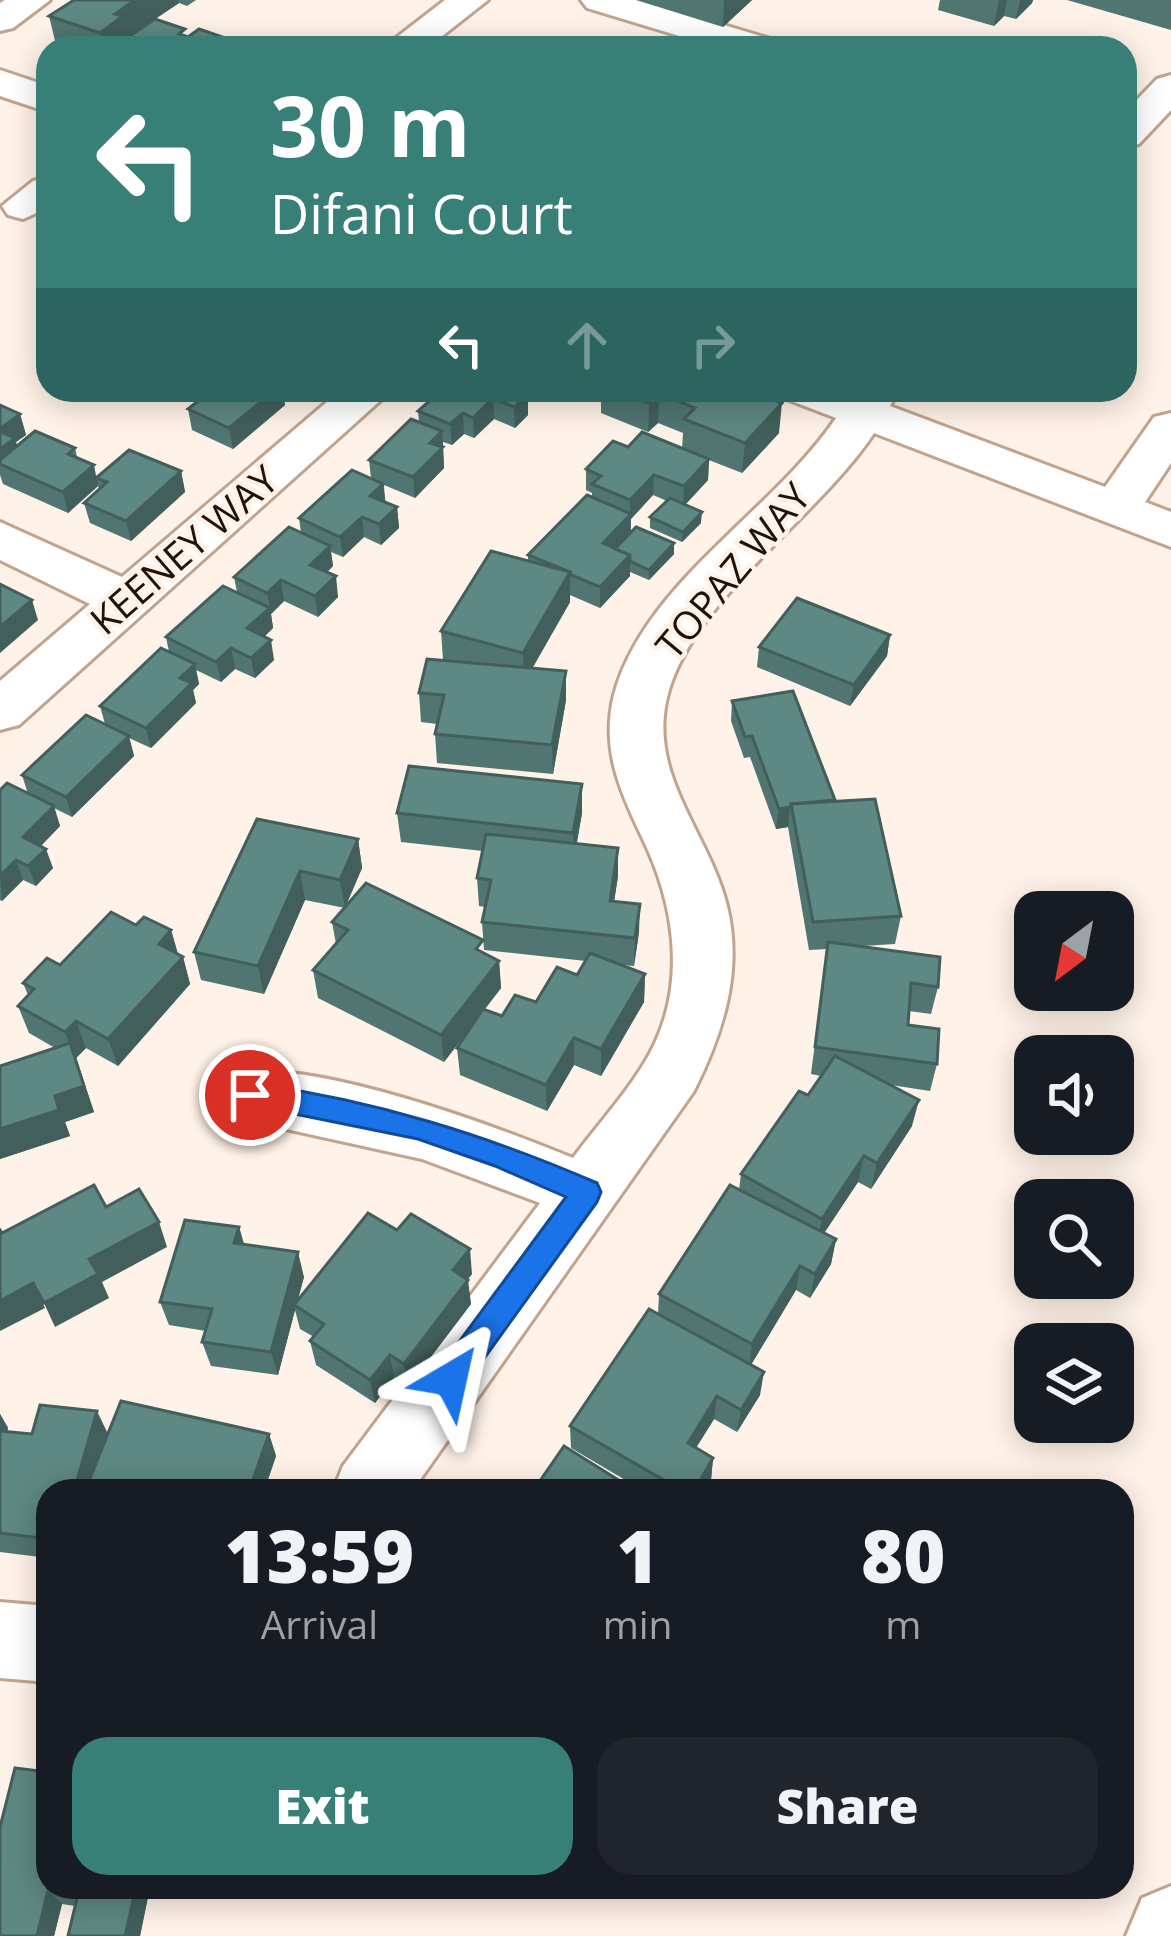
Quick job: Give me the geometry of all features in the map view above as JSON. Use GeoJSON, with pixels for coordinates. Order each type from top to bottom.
{"type":"FeatureCollection","features":[{"type":"Feature","properties":{"kind":"street"},"geometry":{"type":"LineString","coordinates":[[0,20],[31,0]]}},
{"type":"Feature","properties":{"kind":"street"},"geometry":{"type":"LineString","coordinates":[[420,36],[469,0]]}},
{"type":"Feature","properties":{"kind":"street"},"geometry":{"type":"LineString","coordinates":[[600,0],[720,36]]}},
{"type":"Feature","properties":{"kind":"street"},"geometry":{"type":"LineString","coordinates":[[0,82],[36,96]]}},
{"type":"Feature","properties":{"kind":"street"},"geometry":{"type":"LineString","coordinates":[[1137,122],[1171,87]]}},
{"type":"Feature","properties":{"kind":"street","name":"KEENEY WAY"},"geometry":{"type":"LineString","coordinates":[[0,712],[355,402]]}},
{"type":"Feature","properties":{"kind":"street","name":"TOPAZ WAY"},"geometry":{"type":"LineString","coordinates":[[378,1479],[672,1073],[686,1045],[702,989],[704,934],[691,881],[655,814],[641,772],[637,731],[642,692],[667,638],[843,443],[868,402]]}},
{"type":"Feature","properties":{"kind":"street"},"geometry":{"type":"LineString","coordinates":[[871,402],[1171,530]]}},
{"type":"Feature","properties":{"kind":"street"},"geometry":{"type":"LineString","coordinates":[[1115,508],[1171,428]]}},
{"type":"Feature","properties":{"kind":"street"},"geometry":{"type":"LineString","coordinates":[[0,539],[125,600]]}},
{"type":"Feature","properties":{"kind":"street"},"geometry":{"type":"LineString","coordinates":[[250,1095],[331,1106],[418,1127],[504,1156],[586,1192]]}},
{"type":"Feature","properties":{"kind":"street"},"geometry":{"type":"LineString","coordinates":[[0,1640],[36,1643]]}},
{"type":"Feature","properties":{"kind":"street"},"geometry":{"type":"LineString","coordinates":[[1167,1936],[1171,1927]]}},
{"type":"Feature","properties":{"kind":"building"},"geometry":{"type":"Polygon","coordinates":[[[74,0],[135,0],[100,33],[49,16],[74,0]]]}},
{"type":"Feature","properties":{"kind":"building"},"geometry":{"type":"Polygon","coordinates":[[[155,19],[185,29],[179,34],[185,36],[130,36],[155,19]]]}},
{"type":"Feature","properties":{"kind":"building"},"geometry":{"type":"Polygon","coordinates":[[[199,29],[219,36],[189,36],[199,29]]]}},
{"type":"Feature","properties":{"kind":"building"},"geometry":{"type":"Polygon","coordinates":[[[197,402],[260,402],[229,428],[188,409],[197,402]]]}},
{"type":"Feature","properties":{"kind":"building"},"geometry":{"type":"Polygon","coordinates":[[[428,402],[489,402],[473,418],[463,413],[450,424],[418,411],[428,402]]]}},
{"type":"Feature","properties":{"kind":"building"},"geometry":{"type":"Polygon","coordinates":[[[681,402],[782,403],[745,443],[684,419],[695,408],[681,402]]]}},
{"type":"Feature","properties":{"kind":"building"},"geometry":{"type":"Polygon","coordinates":[[[0,405],[20,414],[0,429],[0,405]]]}},
{"type":"Feature","properties":{"kind":"building"},"geometry":{"type":"Polygon","coordinates":[[[411,419],[442,431],[430,443],[443,447],[413,477],[369,460],[411,419]]]}},
{"type":"Feature","properties":{"kind":"building"},"geometry":{"type":"Polygon","coordinates":[[[35,431],[75,448],[68,454],[94,465],[63,492],[0,464],[35,431]]]}},
{"type":"Feature","properties":{"kind":"building"},"geometry":{"type":"Polygon","coordinates":[[[0,432],[15,438],[0,449],[0,432]]]}},
{"type":"Feature","properties":{"kind":"building"},"geometry":{"type":"Polygon","coordinates":[[[642,432],[709,459],[684,486],[654,475],[630,500],[592,484],[601,476],[586,469],[613,441],[628,447],[642,432]]]}},
{"type":"Feature","properties":{"kind":"building"},"geometry":{"type":"Polygon","coordinates":[[[129,450],[181,471],[126,521],[84,503],[107,482],[96,478],[129,450]]]}},
{"type":"Feature","properties":{"kind":"building"},"geometry":{"type":"Polygon","coordinates":[[[352,470],[383,484],[370,496],[397,507],[379,524],[362,517],[340,537],[299,518],[352,470]]]}},
{"type":"Feature","properties":{"kind":"building"},"geometry":{"type":"Polygon","coordinates":[[[587,495],[631,514],[603,543],[630,555],[600,587],[528,555],[587,495]]]}},
{"type":"Feature","properties":{"kind":"building"},"geometry":{"type":"Polygon","coordinates":[[[670,498],[702,512],[683,532],[650,517],[670,498]]]}},
{"type":"Feature","properties":{"kind":"building"},"geometry":{"type":"Polygon","coordinates":[[[289,527],[330,546],[310,565],[336,576],[315,596],[281,580],[267,593],[234,577],[289,527]]]}},
{"type":"Feature","properties":{"kind":"building"},"geometry":{"type":"Polygon","coordinates":[[[636,527],[674,543],[649,570],[615,549],[636,527]]]}},
{"type":"Feature","properties":{"kind":"building"},"geometry":{"type":"Polygon","coordinates":[[[491,551],[570,572],[523,653],[441,631],[491,551]]]}},
{"type":"Feature","properties":{"kind":"building"},"geometry":{"type":"Polygon","coordinates":[[[0,584],[32,600],[0,627],[0,584]]]}},
{"type":"Feature","properties":{"kind":"building"},"geometry":{"type":"Polygon","coordinates":[[[223,586],[270,608],[247,628],[271,640],[251,658],[231,648],[216,662],[166,637],[223,586]]]}},
{"type":"Feature","properties":{"kind":"building"},"geometry":{"type":"Polygon","coordinates":[[[797,598],[890,635],[854,685],[759,647],[797,598]]]}},
{"type":"Feature","properties":{"kind":"building"},"geometry":{"type":"Polygon","coordinates":[[[161,648],[195,664],[180,678],[192,683],[146,728],[100,706],[161,648]]]}},
{"type":"Feature","properties":{"kind":"building"},"geometry":{"type":"Polygon","coordinates":[[[427,659],[566,671],[552,745],[435,734],[444,695],[419,693],[427,659]]]}},
{"type":"Feature","properties":{"kind":"building"},"geometry":{"type":"Polygon","coordinates":[[[793,691],[835,800],[779,809],[752,736],[745,737],[732,701],[793,691]]]}},
{"type":"Feature","properties":{"kind":"building"},"geometry":{"type":"Polygon","coordinates":[[[86,715],[129,736],[66,797],[22,775],[86,715]]]}},
{"type":"Feature","properties":{"kind":"building"},"geometry":{"type":"Polygon","coordinates":[[[409,766],[582,784],[573,833],[397,813],[409,766]]]}},
{"type":"Feature","properties":{"kind":"building"},"geometry":{"type":"Polygon","coordinates":[[[7,783],[54,806],[23,837],[46,849],[28,866],[16,860],[0,876],[0,790],[7,783]]]}},
{"type":"Feature","properties":{"kind":"building"},"geometry":{"type":"Polygon","coordinates":[[[875,799],[901,916],[813,922],[791,804],[875,799]]]}},
{"type":"Feature","properties":{"kind":"building"},"geometry":{"type":"Polygon","coordinates":[[[257,819],[358,839],[340,880],[300,871],[258,966],[194,952],[257,819]]]}},
{"type":"Feature","properties":{"kind":"building"},"geometry":{"type":"Polygon","coordinates":[[[486,834],[618,848],[610,901],[640,904],[635,938],[482,922],[491,880],[477,878],[486,834]]]}},
{"type":"Feature","properties":{"kind":"building"},"geometry":{"type":"Polygon","coordinates":[[[366,883],[483,940],[476,949],[499,961],[441,1035],[313,970],[348,930],[332,922],[366,883]]]}},
{"type":"Feature","properties":{"kind":"building"},"geometry":{"type":"Polygon","coordinates":[[[111,912],[136,925],[144,917],[171,930],[159,944],[183,957],[108,1039],[76,1021],[65,1032],[18,1006],[34,989],[23,983],[47,958],[60,965],[111,912]]]}},
{"type":"Feature","properties":{"kind":"building"},"geometry":{"type":"Polygon","coordinates":[[[828,942],[940,957],[938,987],[911,983],[908,1025],[939,1029],[937,1064],[815,1047],[828,942]]]}},
{"type":"Feature","properties":{"kind":"building"},"geometry":{"type":"Polygon","coordinates":[[[590,953],[645,974],[601,1049],[574,1038],[546,1085],[457,1048],[483,1009],[502,1016],[515,995],[536,1002],[557,967],[577,975],[590,953]]]}},
{"type":"Feature","properties":{"kind":"building"},"geometry":{"type":"Polygon","coordinates":[[[70,1043],[84,1086],[55,1096],[59,1110],[0,1129],[0,1066],[70,1043]]]}},
{"type":"Feature","properties":{"kind":"building"},"geometry":{"type":"Polygon","coordinates":[[[835,1056],[919,1100],[877,1163],[864,1156],[822,1219],[741,1174],[799,1091],[808,1095],[835,1056]]]}},
{"type":"Feature","properties":{"kind":"building"},"geometry":{"type":"Polygon","coordinates":[[[94,1185],[106,1207],[139,1189],[159,1222],[89,1259],[98,1274],[44,1303],[33,1283],[0,1301],[0,1230],[94,1185]]]}},
{"type":"Feature","properties":{"kind":"building"},"geometry":{"type":"Polygon","coordinates":[[[730,1185],[836,1239],[815,1274],[800,1266],[752,1344],[659,1294],[730,1185]]]}},
{"type":"Feature","properties":{"kind":"building"},"geometry":{"type":"Polygon","coordinates":[[[368,1213],[397,1230],[411,1214],[470,1249],[453,1270],[468,1280],[404,1364],[390,1355],[370,1380],[310,1341],[324,1324],[294,1305],[368,1213]]]}},
{"type":"Feature","properties":{"kind":"building"},"geometry":{"type":"Polygon","coordinates":[[[185,1220],[239,1227],[234,1243],[298,1252],[271,1352],[202,1342],[212,1309],[160,1302],[185,1220]]]}},
{"type":"Feature","properties":{"kind":"building"},"geometry":{"type":"Polygon","coordinates":[[[649,1309],[764,1372],[741,1410],[717,1396],[688,1443],[713,1458],[701,1479],[662,1479],[570,1426],[649,1309]]]}},
{"type":"Feature","properties":{"kind":"building"},"geometry":{"type":"Polygon","coordinates":[[[121,1401],[269,1434],[253,1479],[90,1479],[121,1401]]]}},
{"type":"Feature","properties":{"kind":"building"},"geometry":{"type":"Polygon","coordinates":[[[40,1405],[97,1411],[77,1479],[36,1479],[36,1538],[0,1533],[0,1431],[32,1434],[40,1405]]]}},
{"type":"Feature","properties":{"kind":"building"},"geometry":{"type":"Polygon","coordinates":[[[564,1446],[617,1479],[541,1479],[564,1446]]]}},
{"type":"Feature","properties":{"kind":"building"},"geometry":{"type":"Polygon","coordinates":[[[15,1768],[36,1771],[36,1899],[46,1899],[37,1936],[0,1936],[0,1827],[15,1768]]]}},
{"type":"Feature","properties":{"kind":"building"},"geometry":{"type":"Polygon","coordinates":[[[77,1899],[133,1899],[125,1936],[68,1936],[77,1899]]]}},
{"type":"Feature","properties":{"kind":"route"},"geometry":{"type":"LineString","coordinates":[[250,1095],[331,1106],[418,1127],[504,1156],[586,1192],[451,1379]]}}]}
